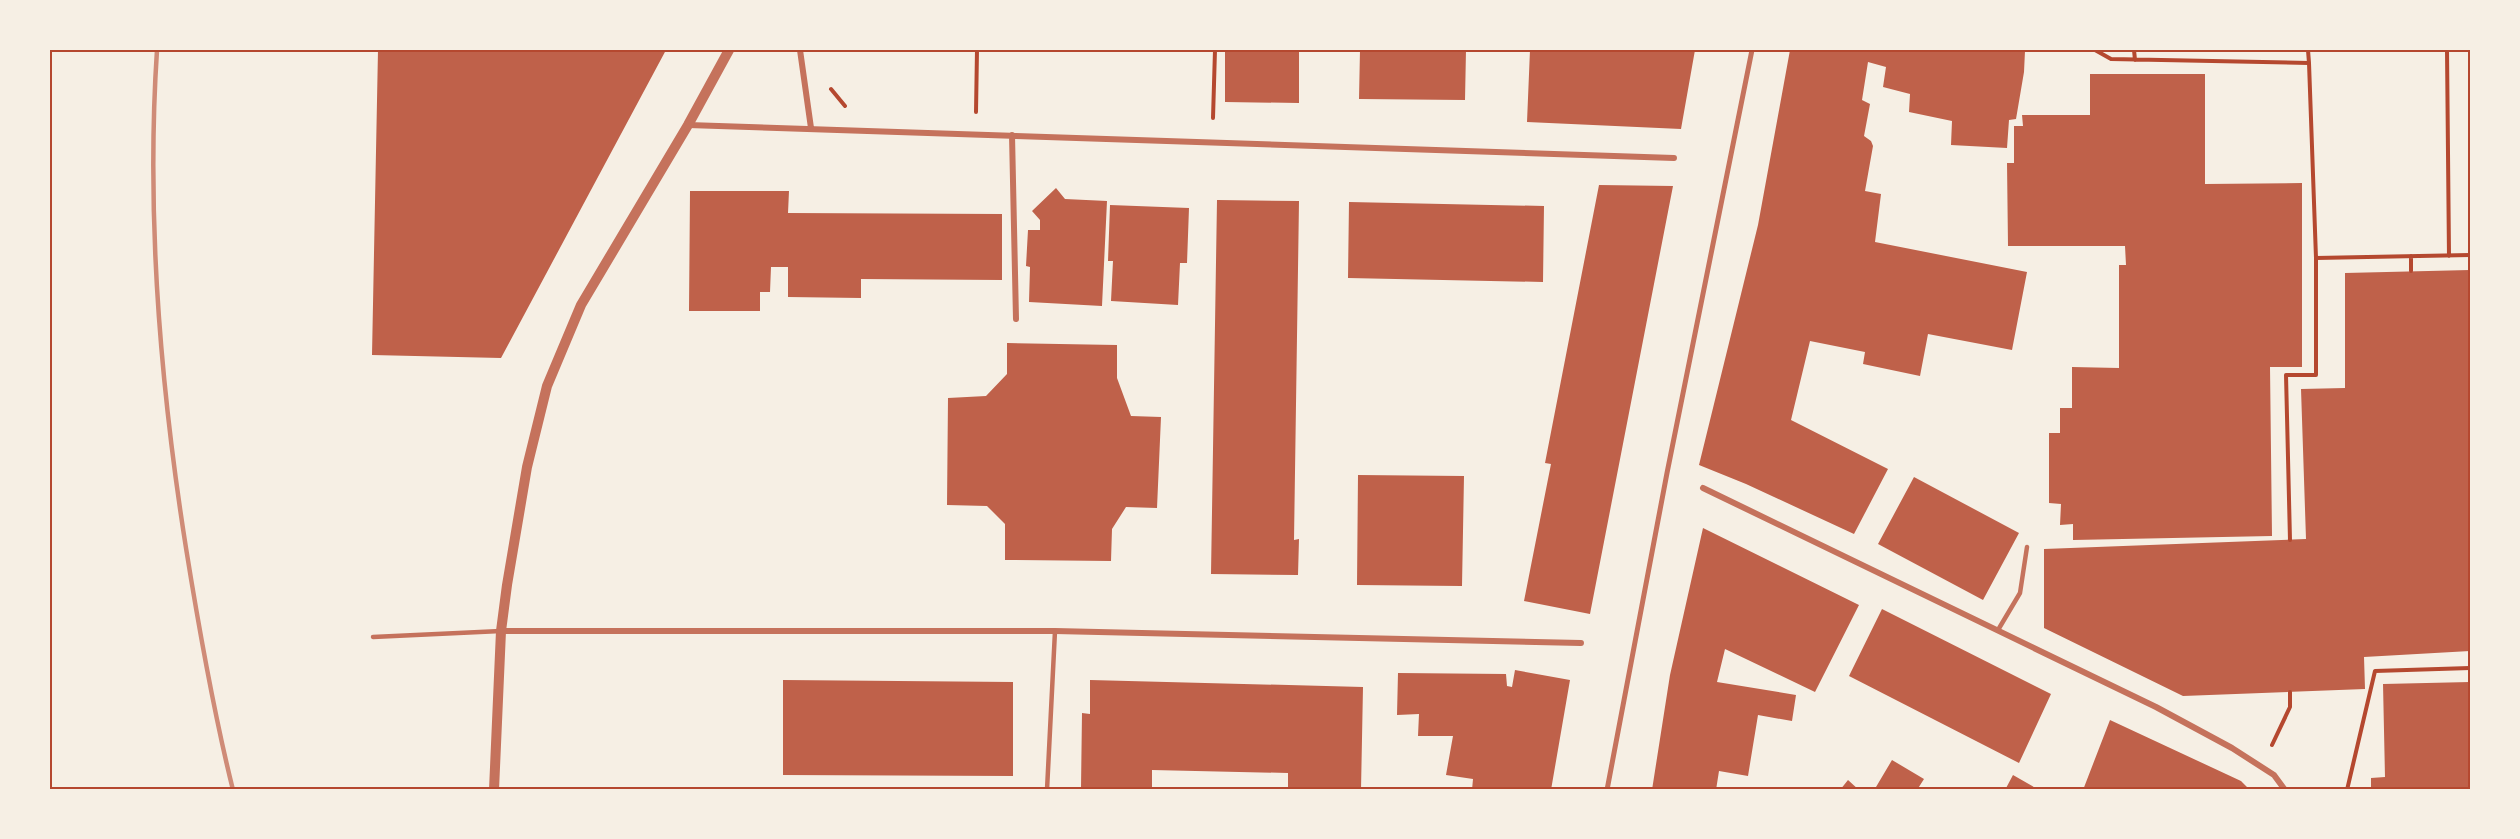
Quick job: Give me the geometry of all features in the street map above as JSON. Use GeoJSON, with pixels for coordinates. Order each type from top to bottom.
{"type":"FeatureCollection","features":[{"type":"Feature","properties":{"kind":"street"},"geometry":{"type":"LineString","coordinates":[[494,789],[501,631],[525,478],[547,386],[581,305],[688,125],[729,50]]}},
{"type":"Feature","properties":{"kind":"street"},"geometry":{"type":"LineString","coordinates":[[800,50],[811,128]]}},
{"type":"Feature","properties":{"kind":"street"},"geometry":{"type":"LineString","coordinates":[[1607,789],[1752,50]]}},
{"type":"Feature","properties":{"kind":"street"},"geometry":{"type":"LineString","coordinates":[[688,125],[1674,158]]}},
{"type":"Feature","properties":{"kind":"street"},"geometry":{"type":"LineString","coordinates":[[1012,135],[1016,319]]}},
{"type":"Feature","properties":{"kind":"street"},"geometry":{"type":"LineString","coordinates":[[1703,488],[2156,707],[2232,748],[2261,767],[2285,788]]}},
{"type":"Feature","properties":{"kind":"street"},"geometry":{"type":"LineString","coordinates":[[501,631],[1055,631],[1581,643]]}},
{"type":"Feature","properties":{"kind":"lane"},"geometry":{"type":"LineString","coordinates":[[1998,630],[2020,593],[2026,547]]}},
{"type":"Feature","properties":{"kind":"lane"},"geometry":{"type":"LineString","coordinates":[[373,637],[501,631]]}},
{"type":"Feature","properties":{"kind":"lane"},"geometry":{"type":"LineString","coordinates":[[1047,789],[1055,631]]}},
{"type":"Feature","properties":{"kind":"path"},"geometry":{"type":"LineString","coordinates":[[976,120],[977,50]]}},
{"type":"Feature","properties":{"kind":"path"},"geometry":{"type":"LineString","coordinates":[[2095,50],[2110,59],[2309,63]]}},
{"type":"Feature","properties":{"kind":"path"},"geometry":{"type":"LineString","coordinates":[[2134,50],[2134,60]]}},
{"type":"Feature","properties":{"kind":"path"},"geometry":{"type":"LineString","coordinates":[[2290,540],[2286,375],[2316,375],[2316,258],[2308,50]]}},
{"type":"Feature","properties":{"kind":"path"},"geometry":{"type":"LineString","coordinates":[[2447,50],[2448,256]]}},
{"type":"Feature","properties":{"kind":"path"},"geometry":{"type":"LineString","coordinates":[[2316,258],[2470,255]]}},
{"type":"Feature","properties":{"kind":"path"},"geometry":{"type":"LineString","coordinates":[[2411,256],[2411,271]]}},
{"type":"Feature","properties":{"kind":"path"},"geometry":{"type":"LineString","coordinates":[[2347,789],[2375,671],[2470,668]]}},
{"type":"Feature","properties":{"kind":"path"},"geometry":{"type":"LineString","coordinates":[[2261,767],[2290,707],[2290,692]]}},
{"type":"Feature","properties":{"kind":"building"},"geometry":{"type":"Polygon","coordinates":[[[378,50],[666,50],[501,358],[372,355],[378,50]]]}},
{"type":"Feature","properties":{"kind":"building"},"geometry":{"type":"Polygon","coordinates":[[[1225,50],[1299,50],[1299,103],[1225,102],[1225,50]]]}},
{"type":"Feature","properties":{"kind":"building"},"geometry":{"type":"Polygon","coordinates":[[[1360,50],[1466,50],[1465,100],[1359,99],[1360,50]]]}},
{"type":"Feature","properties":{"kind":"building"},"geometry":{"type":"Polygon","coordinates":[[[1530,50],[1616,52],[1616,50],[1695,50],[1681,129],[1527,122],[1530,50]]]}},
{"type":"Feature","properties":{"kind":"building"},"geometry":{"type":"Polygon","coordinates":[[[1790,50],[2025,51],[2016,119],[2009,120],[2007,148],[1951,145],[1952,121],[1909,112],[1910,94],[1883,87],[1886,67],[1868,62],[1862,100],[1870,104],[1864,136],[1871,141],[1873,146],[1865,191],[1881,194],[1875,242],[2027,272],[2012,350],[1928,334],[1920,376],[1863,364],[1865,352],[1810,341],[1791,420],[1888,469],[1854,534],[1699,465],[1758,225],[1790,50]]]}},
{"type":"Feature","properties":{"kind":"building"},"geometry":{"type":"Polygon","coordinates":[[[2090,74],[2205,74],[2205,184],[2302,183],[2302,367],[2270,367],[2272,536],[2073,540],[2073,524],[2060,525],[2061,504],[2049,503],[2049,433],[2060,433],[2060,408],[2072,408],[2072,367],[2119,368],[2119,265],[2126,265],[2125,246],[2008,246],[2007,163],[2014,163],[2014,126],[2023,126],[2022,115],[2090,115],[2090,74]]]}},
{"type":"Feature","properties":{"kind":"building"},"geometry":{"type":"Polygon","coordinates":[[[1599,185],[1673,186],[1590,614],[1524,601],[1551,464],[1545,463],[1599,185]]]}},
{"type":"Feature","properties":{"kind":"building"},"geometry":{"type":"Polygon","coordinates":[[[1056,188],[1065,199],[1107,201],[1102,306],[1029,302],[1030,267],[1026,266],[1028,230],[1040,230],[1040,220],[1032,211],[1056,188]]]}},
{"type":"Feature","properties":{"kind":"building"},"geometry":{"type":"Polygon","coordinates":[[[690,191],[789,191],[788,213],[1002,214],[1002,280],[861,279],[861,298],[788,297],[788,267],[771,267],[770,292],[760,292],[760,311],[689,311],[690,191]]]}},
{"type":"Feature","properties":{"kind":"building"},"geometry":{"type":"Polygon","coordinates":[[[1217,200],[1299,201],[1294,540],[1299,539],[1298,575],[1211,574],[1217,200]]]}},
{"type":"Feature","properties":{"kind":"building"},"geometry":{"type":"Polygon","coordinates":[[[1349,202],[1544,206],[1543,282],[1348,278],[1349,202]]]}},
{"type":"Feature","properties":{"kind":"building"},"geometry":{"type":"Polygon","coordinates":[[[1110,205],[1189,208],[1187,263],[1180,263],[1178,305],[1111,301],[1113,261],[1108,261],[1110,205]]]}},
{"type":"Feature","properties":{"kind":"building"},"geometry":{"type":"Polygon","coordinates":[[[2470,270],[2470,651],[2364,657],[2365,689],[2183,696],[2044,628],[2044,549],[2306,539],[2301,389],[2345,388],[2345,273],[2470,270]]]}},
{"type":"Feature","properties":{"kind":"building"},"geometry":{"type":"Polygon","coordinates":[[[1007,343],[1117,345],[1117,378],[1131,416],[1161,417],[1157,508],[1126,507],[1112,529],[1111,561],[1005,560],[1005,524],[987,506],[947,505],[948,398],[986,396],[1007,374],[1007,343]]]}},
{"type":"Feature","properties":{"kind":"building"},"geometry":{"type":"Polygon","coordinates":[[[1358,475],[1464,476],[1462,586],[1357,585],[1358,475]]]}},
{"type":"Feature","properties":{"kind":"building"},"geometry":{"type":"Polygon","coordinates":[[[1914,477],[2019,533],[1983,600],[1878,544],[1914,477]]]}},
{"type":"Feature","properties":{"kind":"building"},"geometry":{"type":"Polygon","coordinates":[[[1703,528],[1859,605],[1815,692],[1725,649],[1717,682],[1796,695],[1792,721],[1758,715],[1748,776],[1719,771],[1716,790],[1652,790],[1670,675],[1703,528]]]}},
{"type":"Feature","properties":{"kind":"building"},"geometry":{"type":"Polygon","coordinates":[[[1882,609],[2051,694],[2019,763],[1849,676],[1882,609]]]}},
{"type":"Feature","properties":{"kind":"building"},"geometry":{"type":"Polygon","coordinates":[[[1515,670],[1570,680],[1551,790],[1472,790],[1473,779],[1446,775],[1453,736],[1418,736],[1419,714],[1397,715],[1398,673],[1506,674],[1507,686],[1512,687],[1515,670]]]}},
{"type":"Feature","properties":{"kind":"building"},"geometry":{"type":"Polygon","coordinates":[[[783,680],[1013,682],[1013,776],[783,775],[783,680]]]}},
{"type":"Feature","properties":{"kind":"building"},"geometry":{"type":"Polygon","coordinates":[[[1090,680],[1363,687],[1361,790],[1288,790],[1288,773],[1152,770],[1152,790],[1081,788],[1082,713],[1090,714],[1090,680]]]}},
{"type":"Feature","properties":{"kind":"building"},"geometry":{"type":"Polygon","coordinates":[[[2470,682],[2470,790],[2371,790],[2371,778],[2385,777],[2383,684],[2470,682]]]}},
{"type":"Feature","properties":{"kind":"building"},"geometry":{"type":"Polygon","coordinates":[[[2110,720],[2241,781],[2250,790],[2083,790],[2110,720]]]}},
{"type":"Feature","properties":{"kind":"building"},"geometry":{"type":"Polygon","coordinates":[[[1892,760],[1924,779],[1917,790],[1880,790],[1876,787],[1892,760]]]}},
{"type":"Feature","properties":{"kind":"building"},"geometry":{"type":"Polygon","coordinates":[[[2013,775],[2039,790],[2005,790],[2013,775]]]}},
{"type":"Feature","properties":{"kind":"building"},"geometry":{"type":"Polygon","coordinates":[[[1848,780],[1859,790],[1840,790],[1848,780]]]}},
{"type":"Feature","properties":{"kind":"railway"},"geometry":{"type":"LineString","coordinates":[[157,50],[153,175],[154,237],[162,362],[177,486],[201,639],[233,790]]}}]}
